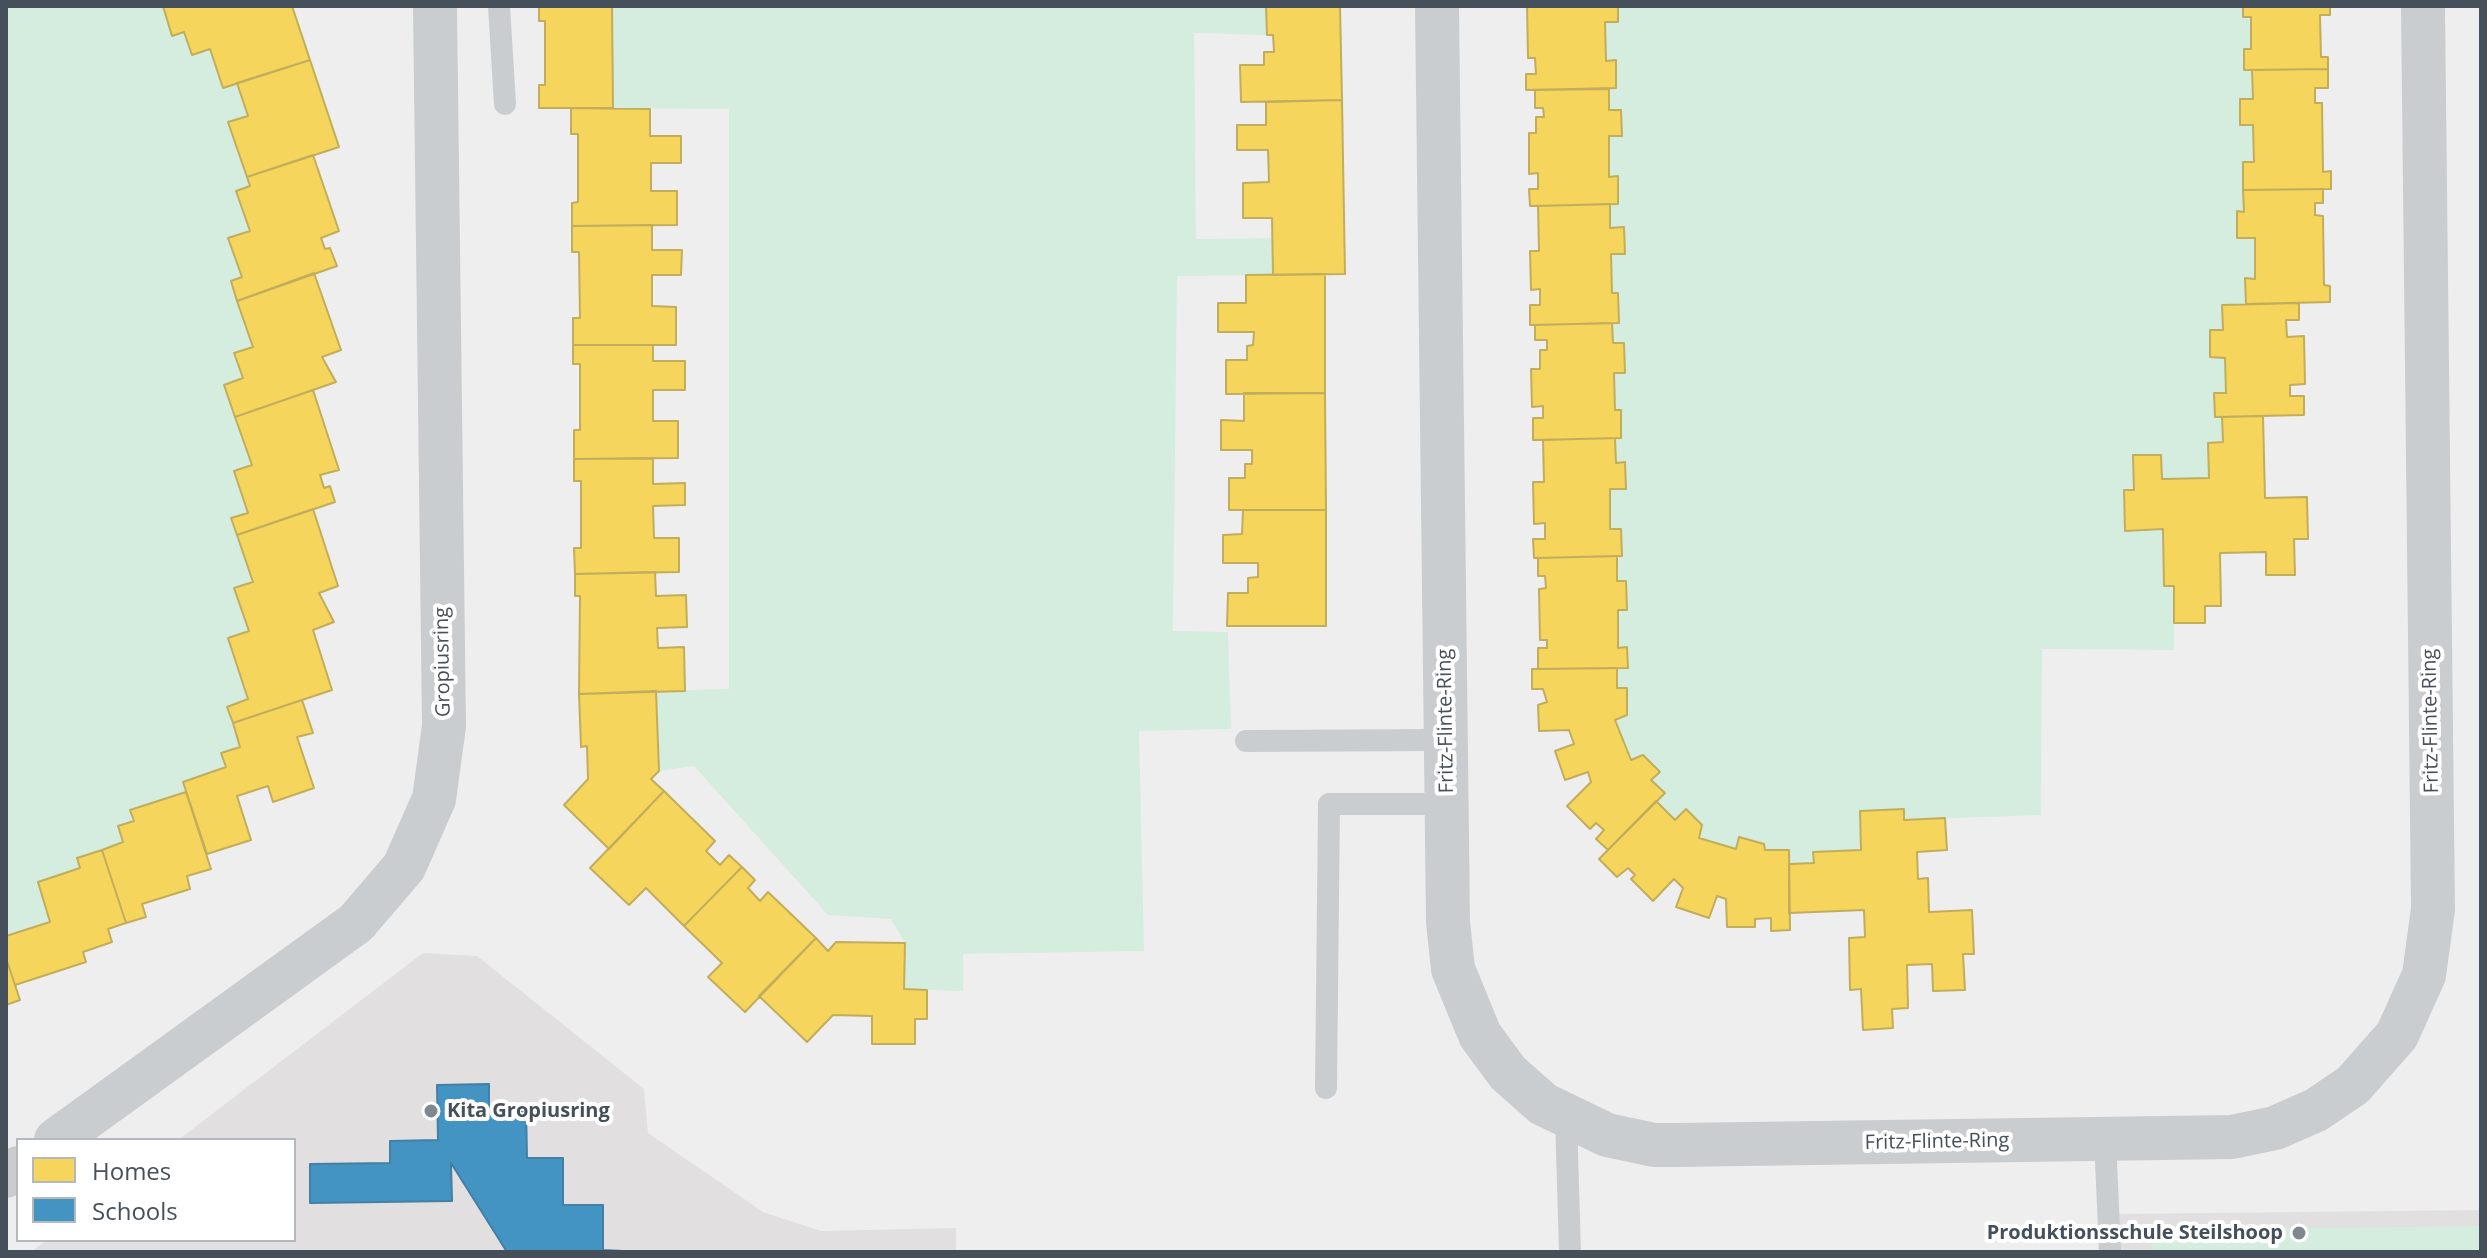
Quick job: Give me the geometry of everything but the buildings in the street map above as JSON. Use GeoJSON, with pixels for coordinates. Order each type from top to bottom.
{"type":"FeatureCollection","features":[{"type":"Feature","properties":{"kind":"street","name":"Gropiusring"},"geometry":{"type":"LineString","coordinates":[[59,1138],[356,923],[404,867],[434,799],[444,726],[435,6]]}},
{"type":"Feature","properties":{"kind":"street","name":"Fritz-Flinte-Ring"},"geometry":{"type":"LineString","coordinates":[[1437,6],[1450,946],[1460,992],[1480,1035],[1508,1073],[1543,1104],[1566,1118],[1607,1135],[1654,1145],[2232,1137],[2275,1128],[2316,1110],[2353,1085],[2384,1054],[2408,1016],[2424,975],[2433,909],[2423,6]]}},
{"type":"Feature","properties":{"kind":"lane"},"geometry":{"type":"LineString","coordinates":[[499,6],[505,104]]}},
{"type":"Feature","properties":{"kind":"lane"},"geometry":{"type":"LineString","coordinates":[[1246,741],[1446,740]]}},
{"type":"Feature","properties":{"kind":"lane"},"geometry":{"type":"LineString","coordinates":[[1326,1088],[1329,804],[1447,804]]}},
{"type":"Feature","properties":{"kind":"lane"},"geometry":{"type":"LineString","coordinates":[[1566,1118],[1570,1252]]}},
{"type":"Feature","properties":{"kind":"lane"},"geometry":{"type":"LineString","coordinates":[[2105,1139],[2110,1252]]}},
{"type":"Feature","properties":{"kind":"shaded area","name":"Kita Gropiusring"},"geometry":{"type":"Polygon","coordinates":[[[423,953],[477,956],[644,1089],[648,1133],[763,1212],[821,1231],[956,1228],[956,1252],[31,1252],[44,1242],[296,1242],[296,1138],[181,1138],[423,953]]]}},
{"type":"Feature","properties":{"kind":"shaded area","name":"Produktionsschule Steilshoop"},"geometry":{"type":"Polygon","coordinates":[[[2481,1210],[2481,1252],[2117,1252],[2117,1214],[2481,1210]]]}},
{"type":"Feature","properties":{"kind":"green space"},"geometry":{"type":"Polygon","coordinates":[[[6,6],[163,6],[172,36],[184,32],[192,55],[210,49],[223,88],[237,83],[248,116],[228,123],[250,186],[236,191],[250,231],[228,239],[242,277],[231,282],[253,347],[234,353],[243,378],[224,385],[252,465],[234,472],[248,513],[231,519],[253,582],[235,589],[249,631],[228,638],[248,699],[227,707],[240,747],[222,753],[226,767],[186,792],[131,809],[134,821],[118,826],[123,842],[77,858],[80,868],[38,882],[50,922],[6,936],[6,6]]]}},
{"type":"Feature","properties":{"kind":"green space"},"geometry":{"type":"Polygon","coordinates":[[[612,6],[1266,6],[1267,35],[1194,33],[1196,239],[1273,238],[1273,275],[1177,276],[1173,631],[1228,632],[1231,729],[1139,731],[1144,951],[963,954],[963,991],[904,989],[905,943],[891,919],[828,915],[694,766],[659,771],[656,691],[729,689],[729,109],[613,108],[612,6]]]}},
{"type":"Feature","properties":{"kind":"green space"},"geometry":{"type":"Polygon","coordinates":[[[1618,6],[2243,6],[2251,17],[2251,49],[2244,49],[2244,69],[2252,70],[2253,99],[2240,99],[2241,125],[2253,125],[2254,162],[2243,162],[2244,212],[2238,211],[2255,238],[2255,279],[2245,279],[2246,304],[2222,305],[2223,330],[2210,330],[2210,357],[2225,358],[2226,393],[2214,394],[2215,417],[2222,417],[2223,442],[2208,443],[2209,478],[2162,479],[2125,490],[2126,530],[2163,529],[2164,586],[2174,586],[2174,650],[2042,649],[2041,815],[1904,820],[1903,809],[1860,811],[1861,850],[1813,853],[1814,863],[1789,864],[1788,850],[1765,850],[1764,844],[1740,837],[1736,849],[1699,838],[1702,825],[1686,810],[1675,820],[1656,801],[1651,780],[1659,773],[1631,760],[1615,720],[1627,714],[1627,689],[1617,688],[1617,668],[1628,668],[1618,648],[1618,610],[1627,609],[1626,582],[1617,581],[1621,530],[1610,529],[1610,489],[1626,489],[1625,463],[1616,463],[1615,438],[1621,438],[1621,411],[1615,410],[1614,373],[1625,373],[1624,343],[1613,343],[1612,323],[1619,322],[1618,293],[1612,293],[1611,254],[1624,254],[1610,228],[1610,204],[1618,203],[1618,177],[1609,177],[1609,136],[1622,136],[1621,110],[1609,110],[1609,89],[1616,88],[1616,61],[1606,61],[1605,22],[1618,6]]]}},
{"type":"Feature","properties":{"kind":"green space"},"geometry":{"type":"Polygon","coordinates":[[[2481,1226],[2481,1252],[2152,1252],[2151,1230],[2481,1226]]]}},
{"type":"Feature","properties":{"kind":"place","name":"Kita Gropiusring"},"geometry":{"type":"Point","coordinates":[431,1111]}},
{"type":"Feature","properties":{"kind":"place","name":"Produktionsschule Steilshoop"},"geometry":{"type":"Point","coordinates":[2299,1233]}}]}
